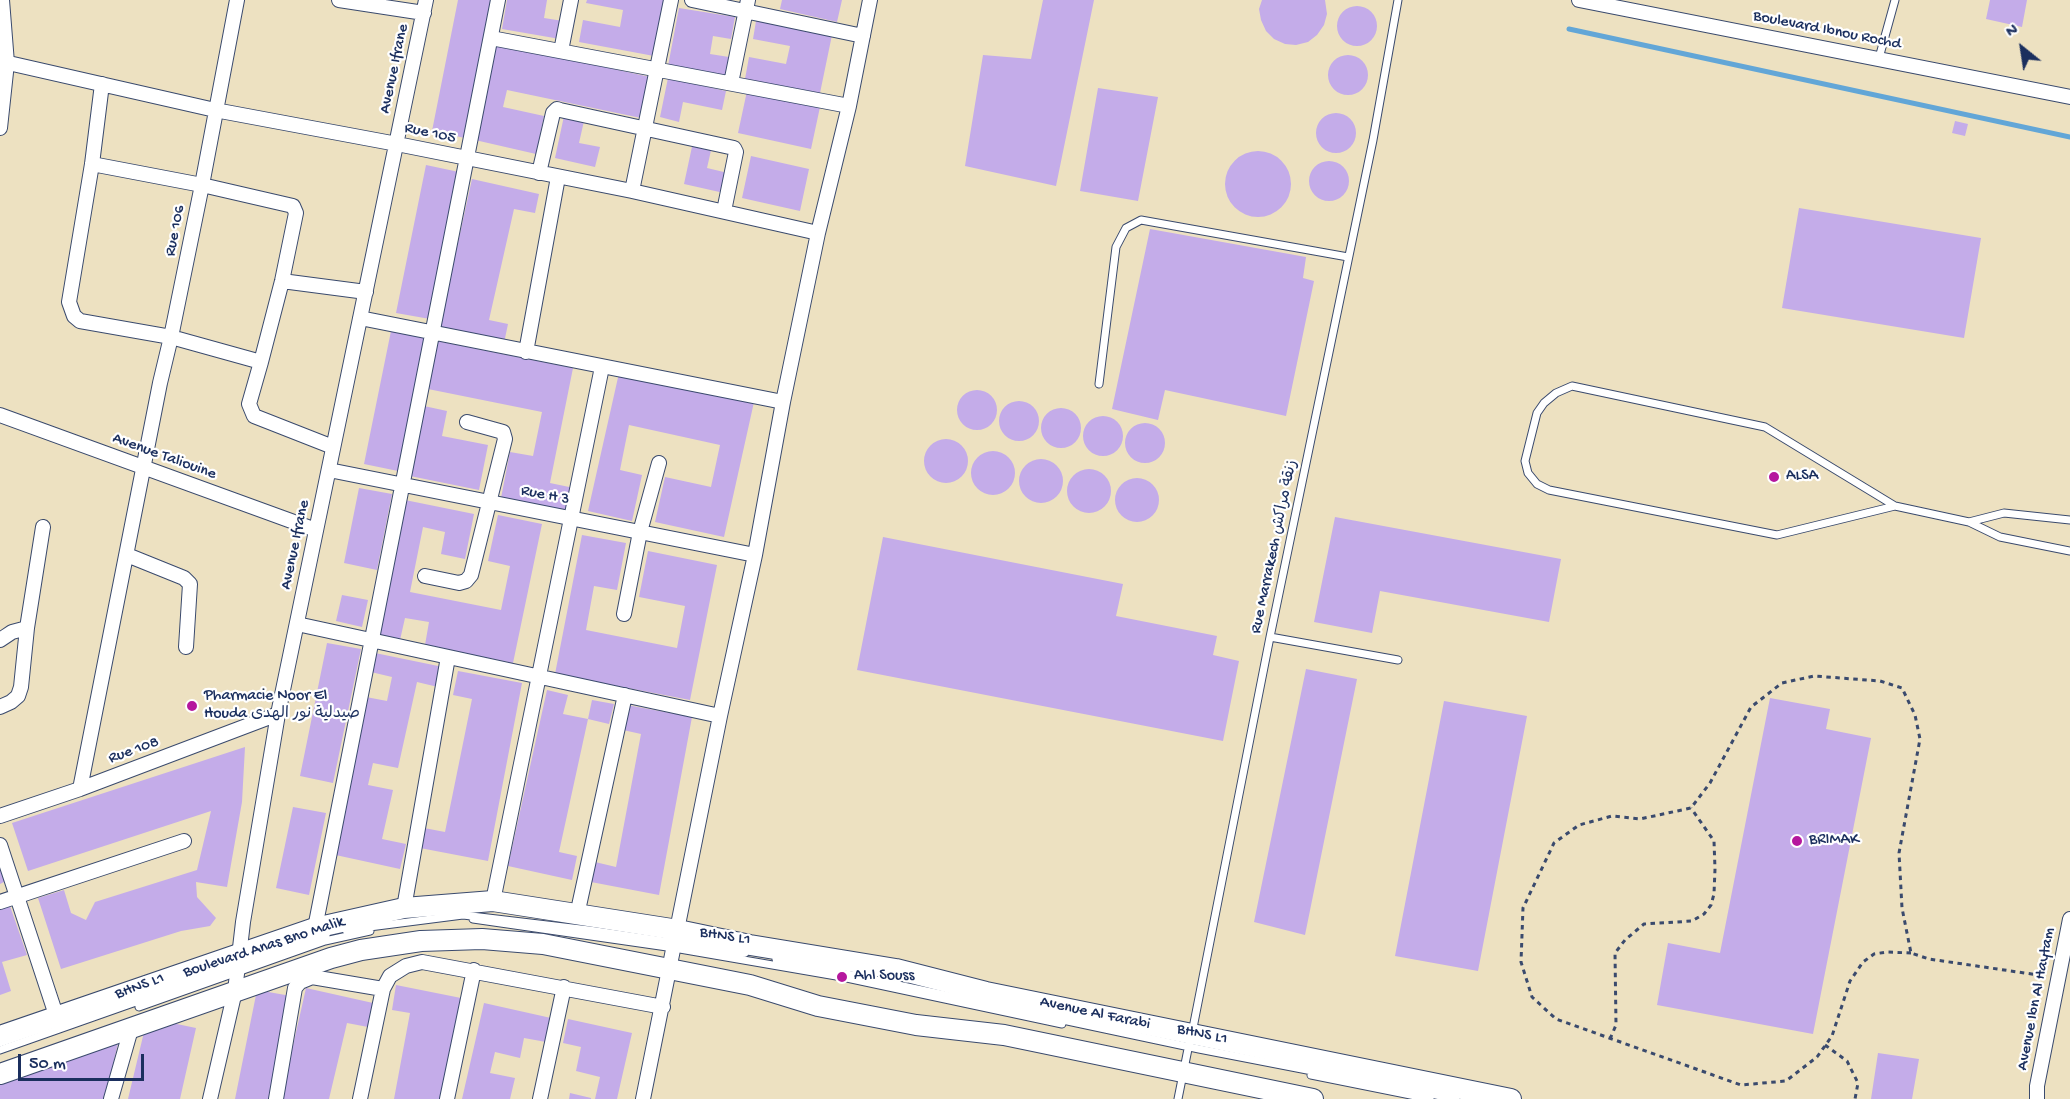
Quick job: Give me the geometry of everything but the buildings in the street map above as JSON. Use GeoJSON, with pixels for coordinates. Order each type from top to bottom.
{"type":"FeatureCollection","features":[{"type":"Feature","properties":{"kind":"street"},"geometry":{"type":"LineString","coordinates":[[0,128],[3,62],[2,0]]}},
{"type":"Feature","properties":{"kind":"street","name":"Rue 106"},"geometry":{"type":"LineString","coordinates":[[80,789],[237,0]]}},
{"type":"Feature","properties":{"kind":"street"},"geometry":{"type":"LineString","coordinates":[[339,0],[425,7]]}},
{"type":"Feature","properties":{"kind":"street"},"geometry":{"type":"LineString","coordinates":[[315,928],[498,0]]}},
{"type":"Feature","properties":{"kind":"street"},"geometry":{"type":"LineString","coordinates":[[561,51],[571,0]]}},
{"type":"Feature","properties":{"kind":"street"},"geometry":{"type":"LineString","coordinates":[[632,192],[671,0]]}},
{"type":"Feature","properties":{"kind":"street"},"geometry":{"type":"LineString","coordinates":[[692,0],[747,6],[863,36]]}},
{"type":"Feature","properties":{"kind":"street"},"geometry":{"type":"LineString","coordinates":[[643,1099],[720,716],[755,555],[783,402],[818,233],[849,106],[870,0]]}},
{"type":"Feature","properties":{"kind":"street","name":"Boulevard Ibnou Rochd"},"geometry":{"type":"LineString","coordinates":[[1579,0],[2070,97]]}},
{"type":"Feature","properties":{"kind":"street"},"geometry":{"type":"LineString","coordinates":[[731,83],[747,6]]}},
{"type":"Feature","properties":{"kind":"street","name":"Avenue Ifrane"},"geometry":{"type":"LineString","coordinates":[[210,1099],[238,971],[243,922],[278,714],[425,7]]}},
{"type":"Feature","properties":{"kind":"street"},"geometry":{"type":"LineString","coordinates":[[491,38],[849,106]]}},
{"type":"Feature","properties":{"kind":"street","name":"Rue 105"},"geometry":{"type":"LineString","coordinates":[[3,62],[215,110],[539,173],[818,233]]}},
{"type":"Feature","properties":{"kind":"street"},"geometry":{"type":"LineString","coordinates":[[102,84],[92,164],[69,302],[70,309],[80,321],[171,337],[261,362]]}},
{"type":"Feature","properties":{"kind":"street"},"geometry":{"type":"LineString","coordinates":[[539,173],[553,113],[557,109],[735,149],[724,211]]}},
{"type":"Feature","properties":{"kind":"street"},"geometry":{"type":"LineString","coordinates":[[92,164],[202,185],[293,206],[296,213],[282,281],[249,404],[254,416],[333,447]]}},
{"type":"Feature","properties":{"kind":"street"},"geometry":{"type":"LineString","coordinates":[[526,352],[558,177]]}},
{"type":"Feature","properties":{"kind":"street"},"geometry":{"type":"LineString","coordinates":[[282,281],[366,292]]}},
{"type":"Feature","properties":{"kind":"street"},"geometry":{"type":"LineString","coordinates":[[360,318],[783,402]]}},
{"type":"Feature","properties":{"kind":"street"},"geometry":{"type":"LineString","coordinates":[[493,901],[602,367]]}},
{"type":"Feature","properties":{"kind":"street","name":"Avenue Taliouine"},"geometry":{"type":"LineString","coordinates":[[0,415],[316,530]]}},
{"type":"Feature","properties":{"kind":"street"},"geometry":{"type":"LineString","coordinates":[[424,576],[459,583],[471,576],[504,436],[503,432],[467,422]]}},
{"type":"Feature","properties":{"kind":"street"},"geometry":{"type":"LineString","coordinates":[[624,614],[640,532],[659,463]]}},
{"type":"Feature","properties":{"kind":"street","name":"Rue H 3"},"geometry":{"type":"LineString","coordinates":[[329,470],[755,555]]}},
{"type":"Feature","properties":{"kind":"street"},"geometry":{"type":"LineString","coordinates":[[0,707],[18,696],[21,687],[27,628],[43,527]]}},
{"type":"Feature","properties":{"kind":"street"},"geometry":{"type":"LineString","coordinates":[[127,555],[184,578],[190,584],[186,647]]}},
{"type":"Feature","properties":{"kind":"street"},"geometry":{"type":"LineString","coordinates":[[297,624],[720,716]]}},
{"type":"Feature","properties":{"kind":"street"},"geometry":{"type":"LineString","coordinates":[[0,640],[19,629],[27,628]]}},
{"type":"Feature","properties":{"kind":"street"},"geometry":{"type":"LineString","coordinates":[[404,908],[448,657]]}},
{"type":"Feature","properties":{"kind":"street"},"geometry":{"type":"LineString","coordinates":[[577,915],[625,695]]}},
{"type":"Feature","properties":{"kind":"street","name":"Rue 108"},"geometry":{"type":"LineString","coordinates":[[0,816],[80,789],[278,714]]}},
{"type":"Feature","properties":{"kind":"street"},"geometry":{"type":"LineString","coordinates":[[0,902],[184,841]]}},
{"type":"Feature","properties":{"kind":"street"},"geometry":{"type":"LineString","coordinates":[[0,845],[57,1018]]}},
{"type":"Feature","properties":{"kind":"street","name":"Boulevard Anas Bno Malik"},"geometry":{"type":"LineString","coordinates":[[0,1074],[131,1029],[315,928],[404,908],[493,901],[577,915],[676,940]]}},
{"type":"Feature","properties":{"kind":"street","name":"Avenue Ibn Al Haytam"},"geometry":{"type":"LineString","coordinates":[[2034,1095],[2070,919]]}},
{"type":"Feature","properties":{"kind":"street","name":"Boulevard Anas Bno Malik"},"geometry":{"type":"LineString","coordinates":[[0,1036],[57,1018],[238,971],[331,958],[391,945],[452,939],[543,944],[669,969]]}},
{"type":"Feature","properties":{"kind":"street","name":"Avenue Al Farabi"},"geometry":{"type":"LineString","coordinates":[[676,940],[750,945],[896,969],[1190,1044],[1511,1099]]}},
{"type":"Feature","properties":{"kind":"street"},"geometry":{"type":"LineString","coordinates":[[360,1099],[383,989],[390,976],[406,966],[422,962],[474,970],[663,1006]]}},
{"type":"Feature","properties":{"kind":"street"},"geometry":{"type":"LineString","coordinates":[[669,969],[750,985],[818,1006],[916,1025],[1004,1035],[1313,1099]]}},
{"type":"Feature","properties":{"kind":"street"},"geometry":{"type":"LineString","coordinates":[[447,1099],[474,970]]}},
{"type":"Feature","properties":{"kind":"street"},"geometry":{"type":"LineString","coordinates":[[276,1099],[295,988],[300,982],[312,978],[383,989]]}},
{"type":"Feature","properties":{"kind":"street"},"geometry":{"type":"LineString","coordinates":[[540,1099],[564,987]]}},
{"type":"Feature","properties":{"kind":"street"},"geometry":{"type":"LineString","coordinates":[[111,1099],[131,1029]]}},
{"type":"Feature","properties":{"kind":"lane","name":"Rue Marrakech زنقة مراكش"},"geometry":{"type":"LineString","coordinates":[[1178,1099],[1270,637],[1373,140],[1398,0]]}},
{"type":"Feature","properties":{"kind":"lane"},"geometry":{"type":"LineString","coordinates":[[1879,58],[1895,0]]}},
{"type":"Feature","properties":{"kind":"lane"},"geometry":{"type":"LineString","coordinates":[[1099,384],[1116,246],[1126,228],[1141,220],[1348,257]]}},
{"type":"Feature","properties":{"kind":"lane"},"geometry":{"type":"LineString","coordinates":[[1895,506],[1777,535],[1549,490],[1538,484],[1528,473],[1525,461],[1538,413],[1544,403],[1556,393],[1572,386],[1765,427],[1895,506],[1970,522],[2000,537],[2070,551]]}},
{"type":"Feature","properties":{"kind":"lane"},"geometry":{"type":"LineString","coordinates":[[1970,522],[2004,513],[2070,520]]}},
{"type":"Feature","properties":{"kind":"lane"},"geometry":{"type":"LineString","coordinates":[[1270,637],[1293,643],[1398,660]]}},
{"type":"Feature","properties":{"kind":"lane","name":"BHNS L1"},"geometry":{"type":"LineString","coordinates":[[0,1052],[325,941],[391,927],[465,918],[676,940]]}},
{"type":"Feature","properties":{"kind":"lane","name":"BHNS L1"},"geometry":{"type":"LineString","coordinates":[[1190,1044],[1430,1099]]}},
{"type":"Feature","properties":{"kind":"lane","name":"BHNS L1"},"geometry":{"type":"LineString","coordinates":[[1190,1044],[1456,1099]]}},
{"type":"Feature","properties":{"kind":"path"},"geometry":{"type":"LineString","coordinates":[[1911,953],[1902,908],[1899,853],[1920,739],[1915,715],[1902,688],[1880,681],[1814,676],[1782,683],[1751,707],[1710,783],[1691,808],[1640,819],[1612,816],[1580,825],[1554,843],[1523,908],[1521,962],[1532,997],[1556,1019],[1741,1085],[1786,1081],[1817,1057],[1832,1036],[1850,981],[1863,962],[1874,954],[1911,953],[1929,959],[2058,978]]}},
{"type":"Feature","properties":{"kind":"path"},"geometry":{"type":"LineString","coordinates":[[1610,1039],[1616,1025],[1615,953],[1625,940],[1644,924],[1692,921],[1704,915],[1711,905],[1714,885],[1714,841],[1691,808]]}},
{"type":"Feature","properties":{"kind":"path"},"geometry":{"type":"LineString","coordinates":[[1825,1045],[1847,1061],[1858,1083],[1855,1099]]}},
{"type":"Feature","properties":{"kind":"waterway"},"geometry":{"type":"LineString","coordinates":[[1569,29],[2070,137]]}},
{"type":"Feature","properties":{"kind":"place","name":"ALSA"},"geometry":{"type":"Point","coordinates":[1774,477]}},
{"type":"Feature","properties":{"kind":"place","name":"Pharmacie Noor El Houda صيدلية نور الهدى"},"geometry":{"type":"Point","coordinates":[192,706]}},
{"type":"Feature","properties":{"kind":"place","name":"BRIMAK"},"geometry":{"type":"Point","coordinates":[1797,841]}},
{"type":"Feature","properties":{"kind":"place","name":"Ahl Souss"},"geometry":{"type":"Point","coordinates":[842,977]}}]}
